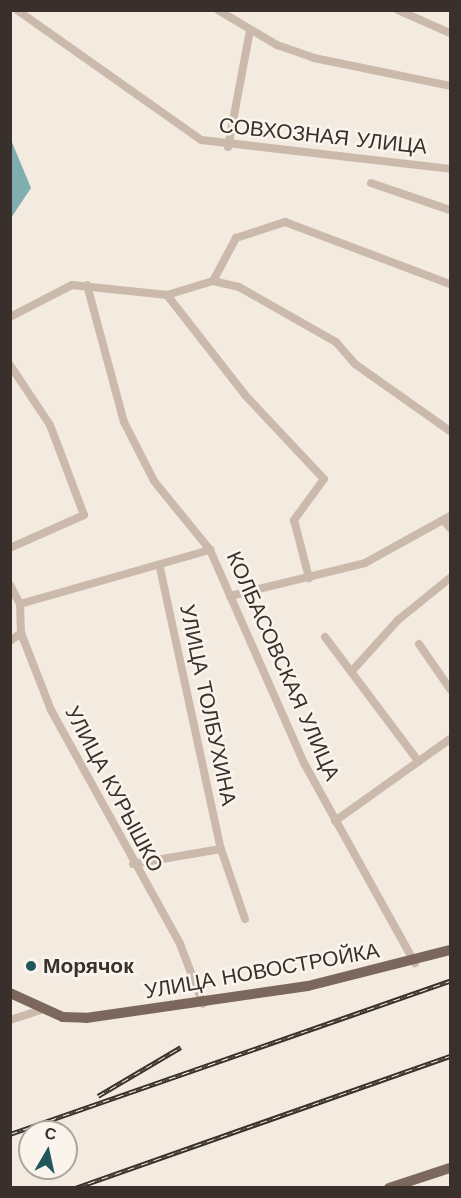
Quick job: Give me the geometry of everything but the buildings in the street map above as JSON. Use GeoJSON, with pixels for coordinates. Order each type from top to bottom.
{"type":"FeatureCollection","features":[{"type":"Feature","properties":{"kind":"main road","name":"УЛИЦА НОВОСТРОЙКА"},"geometry":{"type":"LineString","coordinates":[[12,991],[43,1009],[86,1018],[203,1004],[415,963],[450,950]]}},
{"type":"Feature","properties":{"kind":"main road"},"geometry":{"type":"LineString","coordinates":[[389,1188],[450,1168]]}},
{"type":"Feature","properties":{"kind":"street"},"geometry":{"type":"LineString","coordinates":[[218,10],[250,31],[314,58],[450,86]]}},
{"type":"Feature","properties":{"kind":"street"},"geometry":{"type":"LineString","coordinates":[[398,10],[450,33]]}},
{"type":"Feature","properties":{"kind":"street"},"geometry":{"type":"LineString","coordinates":[[10,14],[18,11]]}},
{"type":"Feature","properties":{"kind":"street","name":"СОВХОЗНАЯ УЛИЦА"},"geometry":{"type":"LineString","coordinates":[[18,11],[201,140],[228,147],[391,159],[450,170]]}},
{"type":"Feature","properties":{"kind":"street"},"geometry":{"type":"LineString","coordinates":[[228,147],[250,31]]}},
{"type":"Feature","properties":{"kind":"street"},"geometry":{"type":"LineString","coordinates":[[371,183],[450,210]]}},
{"type":"Feature","properties":{"kind":"street"},"geometry":{"type":"LineString","coordinates":[[213,281],[236,238],[285,222],[450,284]]}},
{"type":"Feature","properties":{"kind":"street"},"geometry":{"type":"LineString","coordinates":[[10,317],[72,285],[167,295],[213,281],[239,287],[336,342],[354,364],[450,431]]}},
{"type":"Feature","properties":{"kind":"street","name":"КОЛБАСОВСКАЯ УЛИЦА"},"geometry":{"type":"LineString","coordinates":[[87,285],[124,422],[154,481],[210,550],[335,821],[415,963]]}},
{"type":"Feature","properties":{"kind":"street"},"geometry":{"type":"LineString","coordinates":[[167,295],[245,395],[324,479],[294,519],[309,578]]}},
{"type":"Feature","properties":{"kind":"street"},"geometry":{"type":"LineString","coordinates":[[10,365],[50,425],[84,515],[10,548]]}},
{"type":"Feature","properties":{"kind":"street"},"geometry":{"type":"LineString","coordinates":[[230,596],[309,578],[390,554],[447,518],[450,528]]}},
{"type":"Feature","properties":{"kind":"street"},"geometry":{"type":"LineString","coordinates":[[20,604],[160,568],[210,550]]}},
{"type":"Feature","properties":{"kind":"street","name":"УЛИЦА ТОЛБУХИНА"},"geometry":{"type":"LineString","coordinates":[[160,568],[221,849],[244,919]]}},
{"type":"Feature","properties":{"kind":"street"},"geometry":{"type":"LineString","coordinates":[[351,672],[398,620],[449,581]]}},
{"type":"Feature","properties":{"kind":"street","name":"УЛИЦА КУРЫШКО"},"geometry":{"type":"LineString","coordinates":[[10,585],[20,604],[21,633],[51,710],[180,944],[203,1004]]}},
{"type":"Feature","properties":{"kind":"street"},"geometry":{"type":"LineString","coordinates":[[10,641],[21,633]]}},
{"type":"Feature","properties":{"kind":"street"},"geometry":{"type":"LineString","coordinates":[[325,637],[419,762]]}},
{"type":"Feature","properties":{"kind":"street"},"geometry":{"type":"LineString","coordinates":[[418,644],[450,689]]}},
{"type":"Feature","properties":{"kind":"street"},"geometry":{"type":"LineString","coordinates":[[335,821],[450,739]]}},
{"type":"Feature","properties":{"kind":"street"},"geometry":{"type":"LineString","coordinates":[[134,864],[221,849]]}},
{"type":"Feature","properties":{"kind":"street"},"geometry":{"type":"LineString","coordinates":[[10,1020],[43,1009]]}},
{"type":"Feature","properties":{"kind":"water"},"geometry":{"type":"Polygon","coordinates":[[[11,140],[31,188],[10,218],[11,140]]]}},
{"type":"Feature","properties":{"kind":"railway"},"geometry":{"type":"LineString","coordinates":[[10,1134],[450,981]]}},
{"type":"Feature","properties":{"kind":"railway"},"geometry":{"type":"LineString","coordinates":[[98,1096],[181,1047]]}},
{"type":"Feature","properties":{"kind":"railway"},"geometry":{"type":"LineString","coordinates":[[75,1188],[450,1056]]}},
{"type":"Feature","properties":{"kind":"place","name":"Морячок"},"geometry":{"type":"Point","coordinates":[31,966]}}]}
